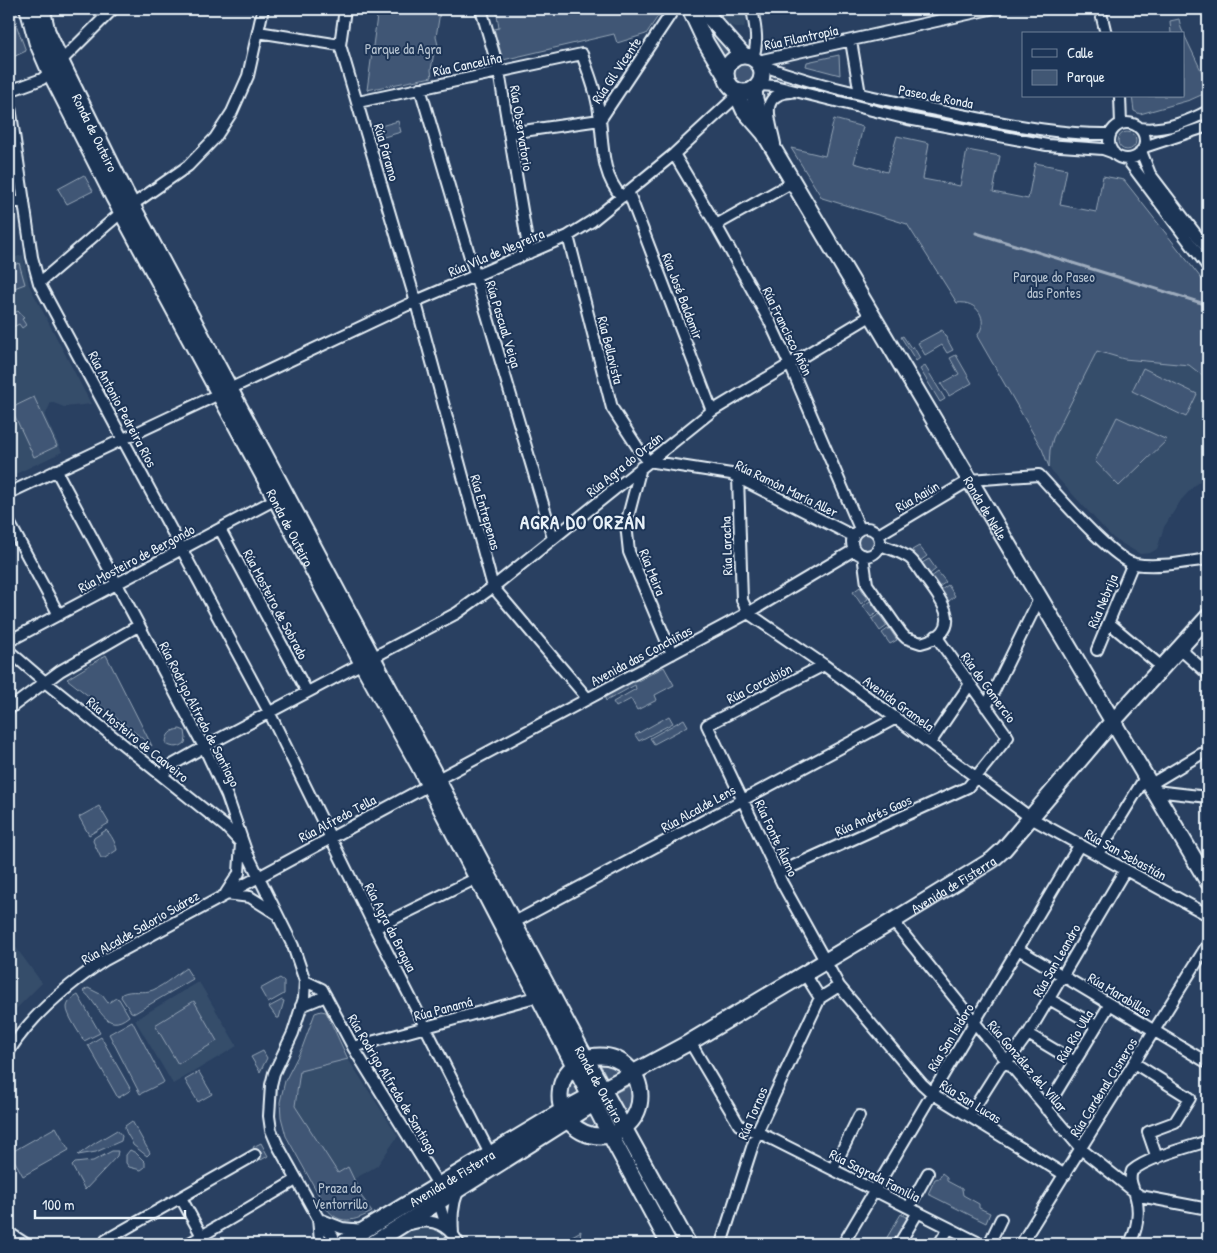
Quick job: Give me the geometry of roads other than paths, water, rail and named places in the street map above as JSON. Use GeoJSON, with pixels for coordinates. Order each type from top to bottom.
{"type":"FeatureCollection","features":[{"type":"Feature","properties":{"kind":"main road","name":"Ronda de Outeiro"},"geometry":{"type":"LineString","coordinates":[[28,9],[37,42],[50,72],[127,208],[433,782],[598,1095],[613,1140],[669,1244]]}},
{"type":"Feature","properties":{"kind":"main road","name":"Ronda de Outeiro"},"geometry":{"type":"LineString","coordinates":[[42,9],[47,31],[127,208]]}},
{"type":"Feature","properties":{"kind":"main road"},"geometry":{"type":"LineString","coordinates":[[690,9],[706,43],[731,86],[743,93],[763,75],[754,60],[702,9]]}},
{"type":"Feature","properties":{"kind":"main road"},"geometry":{"type":"LineString","coordinates":[[726,76],[728,64],[732,60],[754,60]]}},
{"type":"Feature","properties":{"kind":"main road","name":"Ronda de Nelle"},"geometry":{"type":"LineString","coordinates":[[764,133],[755,99],[743,93],[744,110],[764,133],[1208,882]]}},
{"type":"Feature","properties":{"kind":"main road","name":"Ronda de Outeiro"},"geometry":{"type":"LineString","coordinates":[[224,391],[276,500],[367,660]]}},
{"type":"Feature","properties":{"kind":"main road","name":"Avenida de Fisterra"},"geometry":{"type":"LineString","coordinates":[[341,1244],[490,1154],[565,1116],[634,1073],[805,974],[992,860],[1004,849],[1114,721],[1208,617]]}},
{"type":"Feature","properties":{"kind":"main road","name":"Ronda de Outeiro"},"geometry":{"type":"LineString","coordinates":[[433,782],[477,878],[509,927],[539,996],[580,1061]]}},
{"type":"Feature","properties":{"kind":"main road"},"geometry":{"type":"LineString","coordinates":[[602,1055],[620,1060],[634,1073],[641,1096],[639,1107],[633,1119],[613,1140],[579,1131],[565,1116],[559,1094],[562,1082],[568,1071],[580,1061],[602,1055]]}},
{"type":"Feature","properties":{"kind":"main road","name":"Ronda de Outeiro"},"geometry":{"type":"LineString","coordinates":[[598,1095],[624,1128],[688,1244]]}},
{"type":"Feature","properties":{"kind":"main road","name":"Avenida de Fisterra"},"geometry":{"type":"LineString","coordinates":[[372,1244],[547,1135],[565,1116]]}},
{"type":"Feature","properties":{"kind":"main road"},"geometry":{"type":"LineString","coordinates":[[547,1135],[566,1134],[613,1140]]}},
{"type":"Feature","properties":{"kind":"main road"},"geometry":{"type":"LineString","coordinates":[[439,1203],[442,1193],[490,1154]]}},
{"type":"Feature","properties":{"kind":"street"},"geometry":{"type":"LineString","coordinates":[[9,91],[42,79],[113,9]]}},
{"type":"Feature","properties":{"kind":"street"},"geometry":{"type":"LineString","coordinates":[[39,283],[127,208],[188,166],[215,138],[242,94],[263,9]]}},
{"type":"Feature","properties":{"kind":"street","name":"Rúa Páramo"},"geometry":{"type":"LineString","coordinates":[[345,9],[340,45],[416,301]]}},
{"type":"Feature","properties":{"kind":"street","name":"Rúa Observatorio"},"geometry":{"type":"LineString","coordinates":[[481,9],[500,71],[529,253]]}},
{"type":"Feature","properties":{"kind":"street","name":"Rúa Gil Vicente"},"geometry":{"type":"LineString","coordinates":[[509,133],[600,120],[674,9]]}},
{"type":"Feature","properties":{"kind":"street"},"geometry":{"type":"LineString","coordinates":[[752,9],[756,35],[754,60]]}},
{"type":"Feature","properties":{"kind":"street","name":"Rúa Filantropía"},"geometry":{"type":"LineString","coordinates":[[754,60],[851,41],[990,9]]}},
{"type":"Feature","properties":{"kind":"street"},"geometry":{"type":"LineString","coordinates":[[1100,9],[1106,32]]}},
{"type":"Feature","properties":{"kind":"street"},"geometry":{"type":"LineString","coordinates":[[258,32],[340,45]]}},
{"type":"Feature","properties":{"kind":"street","name":"Rúa Filantropía"},"geometry":{"type":"LineString","coordinates":[[851,41],[860,94]]}},
{"type":"Feature","properties":{"kind":"street","name":"Rúa Canceliña"},"geometry":{"type":"LineString","coordinates":[[358,102],[582,54]]}},
{"type":"Feature","properties":{"kind":"street","name":"Rúa José Baldomir"},"geometry":{"type":"LineString","coordinates":[[582,54],[597,102],[605,166],[614,189],[625,194],[712,411]]}},
{"type":"Feature","properties":{"kind":"street","name":"Paseo de Ronda"},"geometry":{"type":"LineString","coordinates":[[754,60],[800,78],[860,94],[988,120],[1064,132],[1110,134]]}},
{"type":"Feature","properties":{"kind":"street","name":"Paseo de Ronda"},"geometry":{"type":"LineString","coordinates":[[743,93],[775,86],[908,119],[1047,145],[1103,149],[1114,153]]}},
{"type":"Feature","properties":{"kind":"street","name":"Rúa Pascual Veiga"},"geometry":{"type":"LineString","coordinates":[[420,88],[554,538]]}},
{"type":"Feature","properties":{"kind":"street","name":"Paseo de Ronda"},"geometry":{"type":"LineString","coordinates":[[776,153],[768,111],[769,105],[771,100],[779,94],[797,92]]}},
{"type":"Feature","properties":{"kind":"street","name":"Rúa Vila de Negreira"},"geometry":{"type":"LineString","coordinates":[[9,493],[416,301],[568,236],[592,221],[674,154],[743,93]]}},
{"type":"Feature","properties":{"kind":"street"},"geometry":{"type":"LineString","coordinates":[[1120,98],[1121,124]]}},
{"type":"Feature","properties":{"kind":"street","name":"Rúa Antonio Pedreira Ríos"},"geometry":{"type":"LineString","coordinates":[[9,100],[32,257],[39,283],[269,712]]}},
{"type":"Feature","properties":{"kind":"street"},"geometry":{"type":"LineString","coordinates":[[1208,112],[1176,124],[1154,129],[1121,124],[1110,134],[1109,144],[1114,153],[1127,159],[1135,157],[1142,149],[1208,126]]}},
{"type":"Feature","properties":{"kind":"street"},"geometry":{"type":"LineString","coordinates":[[1139,128],[1144,137],[1142,149],[1150,174],[1208,250]]}},
{"type":"Feature","properties":{"kind":"street","name":"Rúa Francisco Añón"},"geometry":{"type":"LineString","coordinates":[[674,154],[769,320],[790,364],[856,532]]}},
{"type":"Feature","properties":{"kind":"street"},"geometry":{"type":"LineString","coordinates":[[1127,159],[1208,267]]}},
{"type":"Feature","properties":{"kind":"street"},"geometry":{"type":"LineString","coordinates":[[716,225],[793,182]]}},
{"type":"Feature","properties":{"kind":"street"},"geometry":{"type":"LineString","coordinates":[[9,203],[24,201]]}},
{"type":"Feature","properties":{"kind":"street","name":"Rúa Bellavista"},"geometry":{"type":"LineString","coordinates":[[568,236],[612,408],[645,464]]}},
{"type":"Feature","properties":{"kind":"street","name":"Rúa Entrepenas"},"geometry":{"type":"LineString","coordinates":[[416,301],[493,587],[588,699]]}},
{"type":"Feature","properties":{"kind":"street","name":"Rúa Agra do Orzán"},"geometry":{"type":"LineString","coordinates":[[162,775],[172,765],[204,747],[457,612],[493,587],[712,411],[872,315]]}},
{"type":"Feature","properties":{"kind":"street","name":"Rúa Ramón María Aller"},"geometry":{"type":"LineString","coordinates":[[645,464],[731,474],[856,532]]}},
{"type":"Feature","properties":{"kind":"street","name":"Rúa Meira"},"geometry":{"type":"LineString","coordinates":[[645,464],[626,524],[629,552],[672,654]]}},
{"type":"Feature","properties":{"kind":"street","name":"Rúa Rodrigo Alfredo de Santiago"},"geometry":{"type":"LineString","coordinates":[[56,470],[204,747],[227,796],[244,847],[293,946],[304,981],[322,989],[354,1048],[439,1186]]}},
{"type":"Feature","properties":{"kind":"street"},"geometry":{"type":"LineString","coordinates":[[970,480],[1039,475],[1110,549],[1124,560],[1133,564],[1162,564],[1208,560]]}},
{"type":"Feature","properties":{"kind":"street","name":"Rúa Laracha"},"geometry":{"type":"LineString","coordinates":[[738,477],[742,600],[748,613]]}},
{"type":"Feature","properties":{"kind":"street","name":"Rúa Aaiún"},"geometry":{"type":"LineString","coordinates":[[879,540],[970,480]]}},
{"type":"Feature","properties":{"kind":"street","name":"Rúa Mosteiro de Bergondo"},"geometry":{"type":"LineString","coordinates":[[9,641],[276,500]]}},
{"type":"Feature","properties":{"kind":"street"},"geometry":{"type":"LineString","coordinates":[[9,522],[59,615]]}},
{"type":"Feature","properties":{"kind":"street","name":"Rúa Mosteiro de Sobrado"},"geometry":{"type":"LineString","coordinates":[[220,529],[308,692]]}},
{"type":"Feature","properties":{"kind":"street"},"geometry":{"type":"LineString","coordinates":[[872,529],[879,540],[909,558],[942,601],[946,610],[947,622],[944,629],[936,636],[921,643],[906,638],[867,584],[858,553],[852,543],[856,532],[872,529]]}},
{"type":"Feature","properties":{"kind":"street"},"geometry":{"type":"LineString","coordinates":[[858,553],[871,554],[878,549],[879,540]]}},
{"type":"Feature","properties":{"kind":"street","name":"Avenida das Conchiñas"},"geometry":{"type":"LineString","coordinates":[[433,782],[858,553]]}},
{"type":"Feature","properties":{"kind":"street","name":"Rúa Nebrija"},"geometry":{"type":"LineString","coordinates":[[1097,650],[1133,564]]}},
{"type":"Feature","properties":{"kind":"street"},"geometry":{"type":"LineString","coordinates":[[986,706],[1040,597]]}},
{"type":"Feature","properties":{"kind":"street","name":"Avenida Gramela"},"geometry":{"type":"LineString","coordinates":[[748,613],[824,665],[1031,818]]}},
{"type":"Feature","properties":{"kind":"street"},"geometry":{"type":"LineString","coordinates":[[1109,623],[1163,668]]}},
{"type":"Feature","properties":{"kind":"street"},"geometry":{"type":"LineString","coordinates":[[9,709],[60,671],[138,626]]}},
{"type":"Feature","properties":{"kind":"street","name":"Rúa do Comercio"},"geometry":{"type":"LineString","coordinates":[[936,636],[1008,737],[977,777]]}},
{"type":"Feature","properties":{"kind":"street"},"geometry":{"type":"LineString","coordinates":[[1180,649],[1208,674]]}},
{"type":"Feature","properties":{"kind":"street","name":"Rúa Mosteiro de Caaveiro"},"geometry":{"type":"LineString","coordinates":[[9,651],[233,833],[244,847]]}},
{"type":"Feature","properties":{"kind":"street","name":"Rúa Corcubión"},"geometry":{"type":"LineString","coordinates":[[707,725],[824,665]]}},
{"type":"Feature","properties":{"kind":"street"},"geometry":{"type":"LineString","coordinates":[[930,743],[970,684]]}},
{"type":"Feature","properties":{"kind":"street","name":"Rúa Agra da Bragua"},"geometry":{"type":"LineString","coordinates":[[269,712],[375,928],[490,1154]]}},
{"type":"Feature","properties":{"kind":"street","name":"Rúa Alcalde Lens"},"geometry":{"type":"LineString","coordinates":[[509,927],[896,718]]}},
{"type":"Feature","properties":{"kind":"street","name":"Rúa Fonte Álamo"},"geometry":{"type":"LineString","coordinates":[[707,725],[778,873],[839,986]]}},
{"type":"Feature","properties":{"kind":"street"},"geometry":{"type":"LineString","coordinates":[[1098,854],[1151,784],[1201,754],[1208,752]]}},
{"type":"Feature","properties":{"kind":"street","name":"Rúa Andrés Gaos"},"geometry":{"type":"LineString","coordinates":[[778,873],[968,787],[977,777]]}},
{"type":"Feature","properties":{"kind":"street","name":"Rúa Alfredo Tella"},"geometry":{"type":"LineString","coordinates":[[258,876],[433,782]]}},
{"type":"Feature","properties":{"kind":"street"},"geometry":{"type":"LineString","coordinates":[[1151,784],[1208,797]]}},
{"type":"Feature","properties":{"kind":"street","name":"Rúa San Sebastián"},"geometry":{"type":"LineString","coordinates":[[1031,818],[1208,915]]}},
{"type":"Feature","properties":{"kind":"street","name":"Rúa San Isidoro"},"geometry":{"type":"LineString","coordinates":[[843,1244],[1080,844]]}},
{"type":"Feature","properties":{"kind":"street","name":"Rúa Alcalde Salorio Suárez"},"geometry":{"type":"LineString","coordinates":[[226,894],[239,873],[244,847]]}},
{"type":"Feature","properties":{"kind":"street","name":"Rúa San Leandro"},"geometry":{"type":"LineString","coordinates":[[969,1116],[1000,1067],[1012,1056],[1028,1034],[1125,870]]}},
{"type":"Feature","properties":{"kind":"street","name":"Rúa Alcalde Salorio Suárez"},"geometry":{"type":"LineString","coordinates":[[9,1051],[39,1014],[77,979],[105,960],[258,876]]}},
{"type":"Feature","properties":{"kind":"street"},"geometry":{"type":"LineString","coordinates":[[375,928],[477,878]]}},
{"type":"Feature","properties":{"kind":"street"},"geometry":{"type":"LineString","coordinates":[[226,894],[250,897],[277,914]]}},
{"type":"Feature","properties":{"kind":"street","name":"Rúa González del Villar"},"geometry":{"type":"LineString","coordinates":[[893,921],[974,1023],[1081,1149],[1135,1193]]}},
{"type":"Feature","properties":{"kind":"street","name":"Rúa Cardenal Cisneros"},"geometry":{"type":"LineString","coordinates":[[1021,1244],[1208,944]]}},
{"type":"Feature","properties":{"kind":"street","name":"Rúa Marabillas"},"geometry":{"type":"LineString","coordinates":[[1018,949],[1208,1063]]}},
{"type":"Feature","properties":{"kind":"street"},"geometry":{"type":"LineString","coordinates":[[805,974],[820,998],[839,986]]}},
{"type":"Feature","properties":{"kind":"street"},"geometry":{"type":"LineString","coordinates":[[304,981],[304,998],[293,1033],[274,1073],[269,1105],[271,1130],[296,1180],[318,1218],[333,1236],[334,1244]]}},
{"type":"Feature","properties":{"kind":"street","name":"Rúa San Lucas"},"geometry":{"type":"LineString","coordinates":[[839,986],[932,1094],[1065,1174]]}},
{"type":"Feature","properties":{"kind":"street"},"geometry":{"type":"LineString","coordinates":[[301,1006],[326,996]]}},
{"type":"Feature","properties":{"kind":"street","name":"Rúa Panamá"},"geometry":{"type":"LineString","coordinates":[[354,1048],[539,996]]}},
{"type":"Feature","properties":{"kind":"street","name":"Rúa Tornos"},"geometry":{"type":"LineString","coordinates":[[721,1244],[757,1132],[820,998]]}},
{"type":"Feature","properties":{"kind":"street"},"geometry":{"type":"LineString","coordinates":[[1049,999],[1096,1026]]}},
{"type":"Feature","properties":{"kind":"street","name":"Rúa Río Ulla"},"geometry":{"type":"LineString","coordinates":[[1046,1109],[1110,1004]]}},
{"type":"Feature","properties":{"kind":"street"},"geometry":{"type":"LineString","coordinates":[[1028,1034],[1075,1062]]}},
{"type":"Feature","properties":{"kind":"street","name":"Rúa Sagrada Familia"},"geometry":{"type":"LineString","coordinates":[[690,1042],[739,1125],[833,1169],[981,1244]]}},
{"type":"Feature","properties":{"kind":"street"},"geometry":{"type":"LineString","coordinates":[[1134,1063],[1190,1098],[1175,1122],[1148,1132],[1157,1158]]}},
{"type":"Feature","properties":{"kind":"street"},"geometry":{"type":"LineString","coordinates":[[833,1169],[859,1116]]}},
{"type":"Feature","properties":{"kind":"street"},"geometry":{"type":"LineString","coordinates":[[1134,1242],[1137,1210],[1135,1193],[1130,1183],[1132,1171],[1157,1158],[1208,1141]]}},
{"type":"Feature","properties":{"kind":"street"},"geometry":{"type":"LineString","coordinates":[[106,1240],[255,1155]]}},
{"type":"Feature","properties":{"kind":"street"},"geometry":{"type":"LineString","coordinates":[[899,1244],[928,1173]]}},
{"type":"Feature","properties":{"kind":"street"},"geometry":{"type":"LineString","coordinates":[[188,1244],[296,1180]]}},
{"type":"Feature","properties":{"kind":"street","name":"Avenida de Fisterra"},"geometry":{"type":"LineString","coordinates":[[456,1240],[452,1213],[458,1191]]}},
{"type":"Feature","properties":{"kind":"street"},"geometry":{"type":"LineString","coordinates":[[1135,1193],[1148,1198],[1208,1208]]}},
{"type":"Feature","properties":{"kind":"street"},"geometry":{"type":"LineString","coordinates":[[181,1198],[202,1236]]}},
{"type":"Feature","properties":{"kind":"street"},"geometry":{"type":"LineString","coordinates":[[439,1203],[445,1222],[456,1240]]}},
{"type":"Feature","properties":{"kind":"street"},"geometry":{"type":"LineString","coordinates":[[318,1218],[342,1228],[364,1230]]}},
{"type":"Feature","properties":{"kind":"street"},"geometry":{"type":"LineString","coordinates":[[318,1218],[320,1242],[318,1244]]}},
{"type":"Feature","properties":{"kind":"street"},"geometry":{"type":"LineString","coordinates":[[989,1244],[1001,1219]]}},
{"type":"Feature","properties":{"kind":"street"},"geometry":{"type":"LineString","coordinates":[[402,1226],[416,1222],[434,1221],[441,1223],[456,1240]]}},
{"type":"Feature","properties":{"kind":"street"},"geometry":{"type":"LineString","coordinates":[[939,1244],[949,1228]]}},
{"type":"Feature","properties":{"kind":"street"},"geometry":{"type":"LineString","coordinates":[[9,1233],[26,1244]]}},
{"type":"Feature","properties":{"kind":"waterway"},"geometry":{"type":"LineString","coordinates":[[976,233],[1208,305]]}},
{"type":"Feature","properties":{"kind":"district","name":"AGRA DO ORZÁN"},"geometry":{"type":"Point","coordinates":[583,522]}},
{"type":"Feature","properties":{"kind":"park label","name":"Parque da Agra"},"geometry":{"type":"Point","coordinates":[403,48]}},
{"type":"Feature","properties":{"kind":"park label","name":"Parque do Paseo das Pontes"},"geometry":{"type":"Point","coordinates":[1054,284]}},
{"type":"Feature","properties":{"kind":"park label","name":"Praza do Ventorrillo"},"geometry":{"type":"Point","coordinates":[340,1196]}}]}
